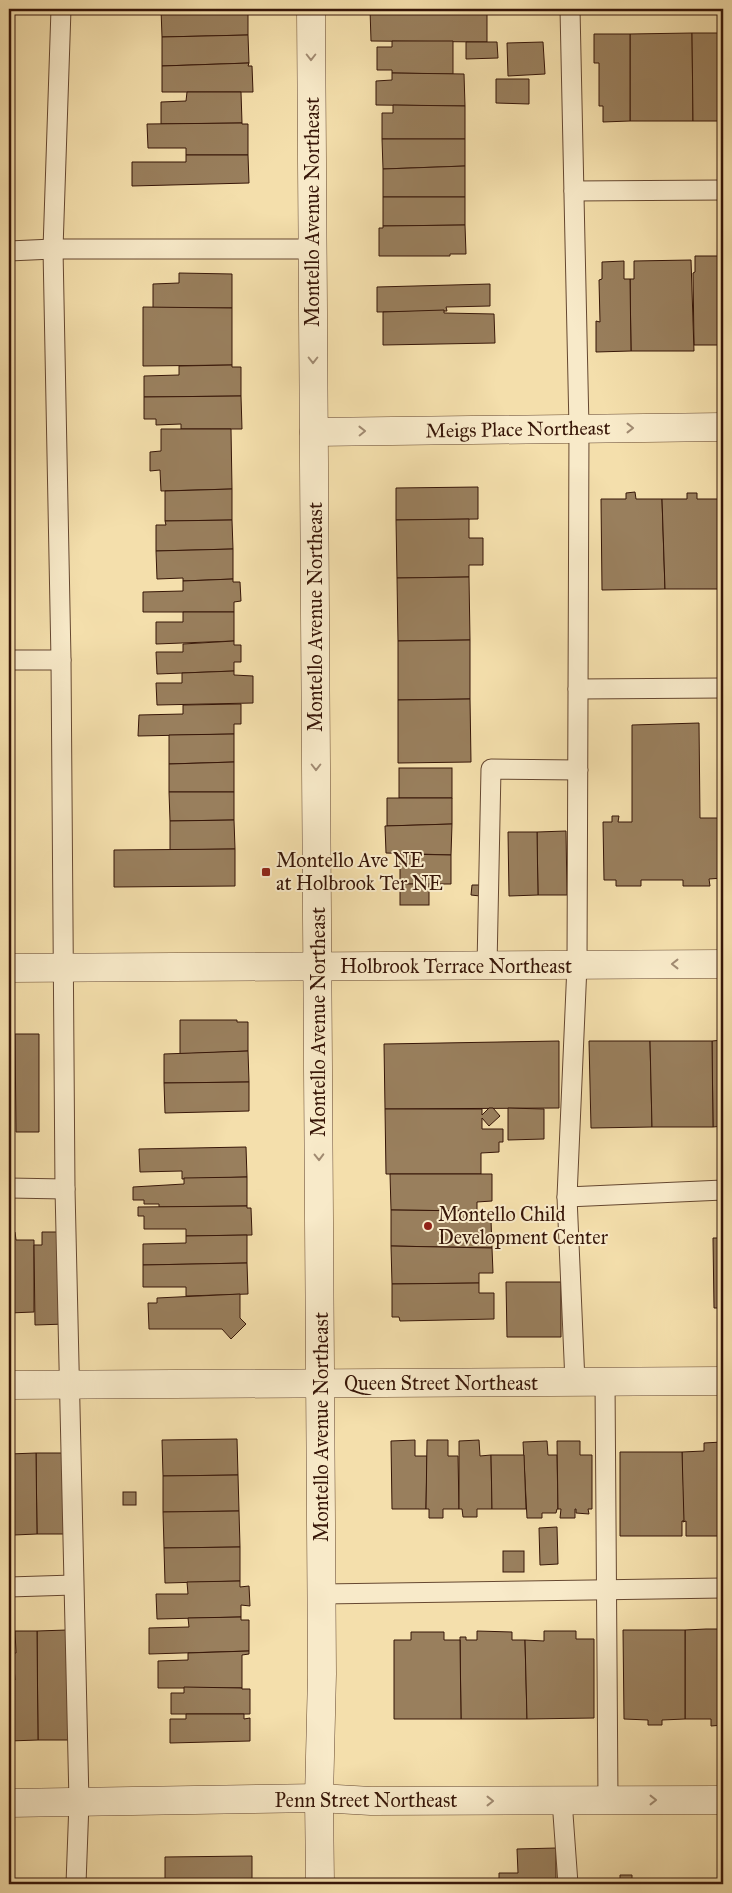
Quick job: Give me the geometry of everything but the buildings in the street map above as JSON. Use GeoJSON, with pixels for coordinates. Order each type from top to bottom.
{"type":"FeatureCollection","features":[{"type":"Feature","properties":{"kind":"street","name":"Montello Avenue Northeast"},"geometry":{"type":"LineString","coordinates":[[311,9],[321,1384],[322,1752],[319,1798],[320,1884]]}},
{"type":"Feature","properties":{"kind":"street","name":"Meigs Place Northeast"},"geometry":{"type":"LineString","coordinates":[[314,432],[723,427]]}},
{"type":"Feature","properties":{"kind":"street","name":"Holbrook Terrace Northeast"},"geometry":{"type":"LineString","coordinates":[[9,968],[723,964]]}},
{"type":"Feature","properties":{"kind":"street","name":"Queen Street Northeast"},"geometry":{"type":"LineString","coordinates":[[9,1385],[723,1381]]}},
{"type":"Feature","properties":{"kind":"street","name":"Penn Street Northeast"},"geometry":{"type":"LineString","coordinates":[[9,1803],[319,1798],[371,1801],[723,1800]]}},
{"type":"Feature","properties":{"kind":"lane"},"geometry":{"type":"LineString","coordinates":[[60,9],[53,249],[61,660],[65,1189],[79,1802],[76,1884]]}},
{"type":"Feature","properties":{"kind":"lane"},"geometry":{"type":"LineString","coordinates":[[570,9],[579,428],[577,965],[567,1197],[575,1382]]}},
{"type":"Feature","properties":{"kind":"lane"},"geometry":{"type":"LineString","coordinates":[[574,191],[723,190]]}},
{"type":"Feature","properties":{"kind":"lane"},"geometry":{"type":"LineString","coordinates":[[9,251],[53,249],[312,249]]}},
{"type":"Feature","properties":{"kind":"lane"},"geometry":{"type":"LineString","coordinates":[[9,660],[61,660]]}},
{"type":"Feature","properties":{"kind":"lane"},"geometry":{"type":"LineString","coordinates":[[578,689],[723,688]]}},
{"type":"Feature","properties":{"kind":"lane"},"geometry":{"type":"LineString","coordinates":[[487,966],[491,769],[578,770]]}},
{"type":"Feature","properties":{"kind":"lane"},"geometry":{"type":"LineString","coordinates":[[9,1188],[65,1189]]}},
{"type":"Feature","properties":{"kind":"lane"},"geometry":{"type":"LineString","coordinates":[[567,1197],[723,1190]]}},
{"type":"Feature","properties":{"kind":"lane"},"geometry":{"type":"LineString","coordinates":[[605,1382],[608,1800]]}},
{"type":"Feature","properties":{"kind":"lane"},"geometry":{"type":"LineString","coordinates":[[9,1587],[73,1585]]}},
{"type":"Feature","properties":{"kind":"lane"},"geometry":{"type":"LineString","coordinates":[[322,1594],[723,1588]]}},
{"type":"Feature","properties":{"kind":"lane"},"geometry":{"type":"LineString","coordinates":[[562,1800],[568,1884]]}},
{"type":"Feature","properties":{"kind":"place","name":"Montello Ave NE at Holbrook Ter NE"},"geometry":{"type":"Point","coordinates":[266,872]}},
{"type":"Feature","properties":{"kind":"place","name":"Montello Child Development Center"},"geometry":{"type":"Point","coordinates":[428,1226]}}]}
